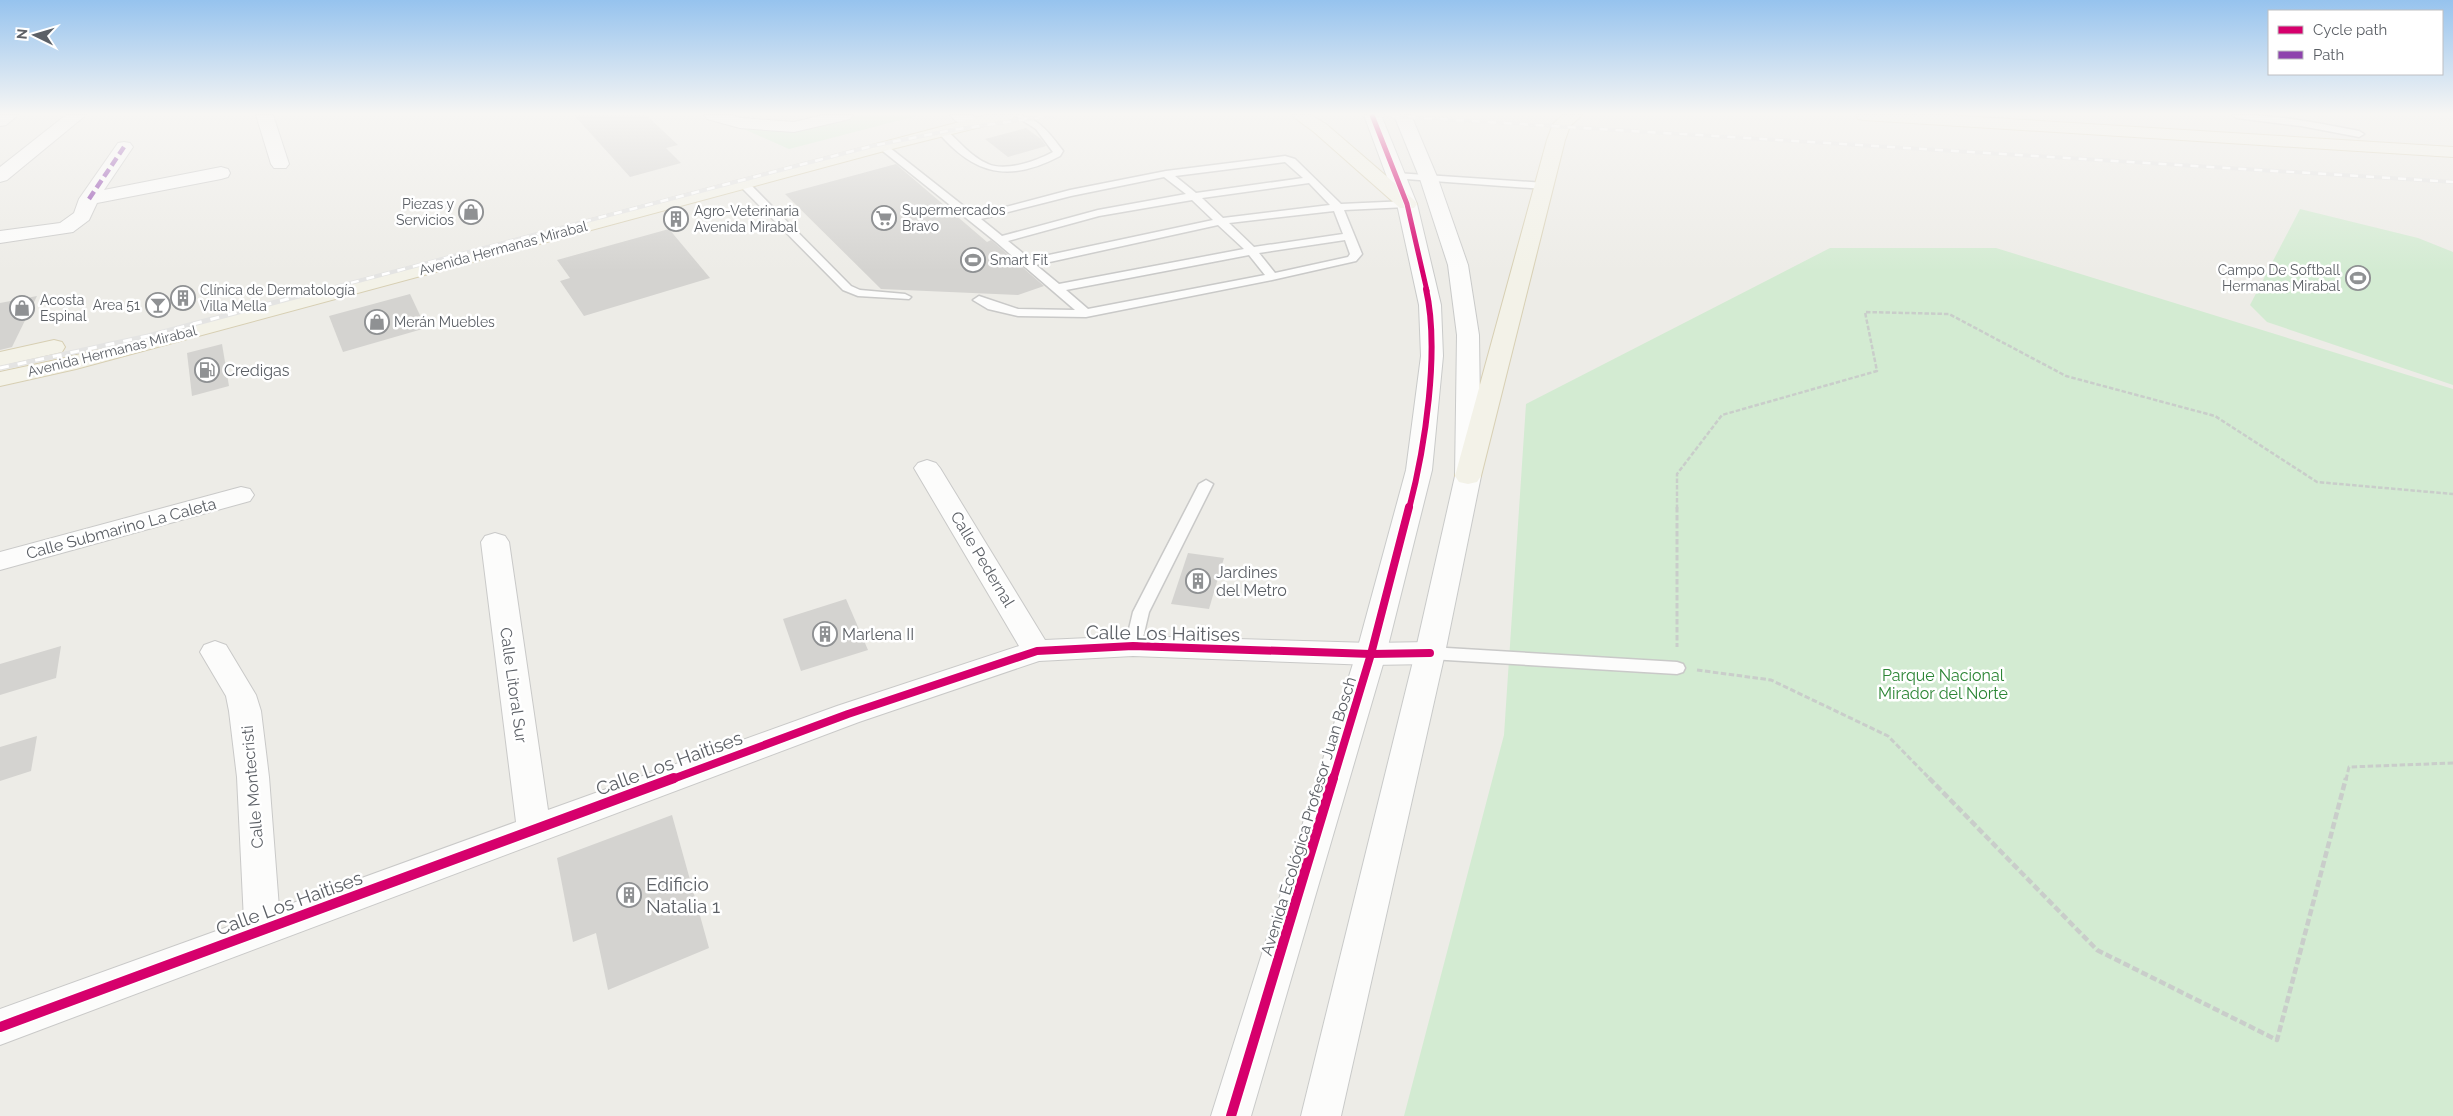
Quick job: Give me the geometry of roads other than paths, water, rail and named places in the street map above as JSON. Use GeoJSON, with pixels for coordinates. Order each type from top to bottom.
{"type":"FeatureCollection","features":[{"type":"Feature","properties":{"kind":"main road","name":"Avenida Hermanas Mirabal"},"geometry":{"type":"LineString","coordinates":[[0,359],[117,333],[768,167]]}},
{"type":"Feature","properties":{"kind":"main road","name":"Avenida Hermanas Mirabal"},"geometry":{"type":"LineString","coordinates":[[0,379],[78,361],[805,167]]}},
{"type":"Feature","properties":{"kind":"main road"},"geometry":{"type":"LineString","coordinates":[[1365,167],[1407,204]]}},
{"type":"Feature","properties":{"kind":"main road"},"geometry":{"type":"LineString","coordinates":[[1468,476],[1550,167]]}},
{"type":"Feature","properties":{"kind":"street"},"geometry":{"type":"LineString","coordinates":[[0,176],[11,167]]}},
{"type":"Feature","properties":{"kind":"street"},"geometry":{"type":"LineString","coordinates":[[0,237],[66,228],[82,216],[88,199],[110,167]]}},
{"type":"Feature","properties":{"kind":"street","name":"Avenida Ecológica Profesor Juan Bosch"},"geometry":{"type":"LineString","coordinates":[[1231,1116],[1372,654],[1419,470],[1432,356],[1430,305],[1407,204],[1392,167]]}},
{"type":"Feature","properties":{"kind":"street"},"geometry":{"type":"LineString","coordinates":[[1321,1116],[1430,653],[1468,476],[1466,326],[1458,265],[1424,167]]}},
{"type":"Feature","properties":{"kind":"street"},"geometry":{"type":"LineString","coordinates":[[88,199],[221,173]]}},
{"type":"Feature","properties":{"kind":"street","name":"Calle Pedernal"},"geometry":{"type":"LineString","coordinates":[[927,468],[1037,651]]}},
{"type":"Feature","properties":{"kind":"street","name":"Calle Submarino La Caleta"},"geometry":{"type":"LineString","coordinates":[[0,560],[241,495]]}},
{"type":"Feature","properties":{"kind":"street","name":"Calle Litoral Sur"},"geometry":{"type":"LineString","coordinates":[[495,542],[534,829]]}},
{"type":"Feature","properties":{"kind":"street","name":"Calle Los Haitises"},"geometry":{"type":"LineString","coordinates":[[0,1027],[848,714],[1037,651],[1133,646],[1372,654],[1430,653]]}},
{"type":"Feature","properties":{"kind":"street","name":"Calle Montecristi"},"geometry":{"type":"LineString","coordinates":[[215,652],[241,695],[245,711],[253,777],[262,930]]}},
{"type":"Feature","properties":{"kind":"lane"},"geometry":{"type":"LineString","coordinates":[[909,167],[974,218],[1086,313]]}},
{"type":"Feature","properties":{"kind":"lane"},"geometry":{"type":"LineString","coordinates":[[986,167],[1001,167]]}},
{"type":"Feature","properties":{"kind":"lane"},"geometry":{"type":"LineString","coordinates":[[974,218],[1070,193],[1166,174],[1217,167]]}},
{"type":"Feature","properties":{"kind":"lane"},"geometry":{"type":"LineString","coordinates":[[979,300],[996,309],[1013,313],[1086,313],[1272,277],[1352,258],[1356,254],[1338,207],[1298,167]]}},
{"type":"Feature","properties":{"kind":"lane"},"geometry":{"type":"LineString","coordinates":[[1166,174],[1222,221],[1252,251],[1272,277]]}},
{"type":"Feature","properties":{"kind":"lane"},"geometry":{"type":"LineString","coordinates":[[1396,176],[1545,186]]}},
{"type":"Feature","properties":{"kind":"lane"},"geometry":{"type":"LineString","coordinates":[[1000,240],[1098,213],[1194,196],[1311,180]]}},
{"type":"Feature","properties":{"kind":"lane"},"geometry":{"type":"LineString","coordinates":[[744,184],[847,288],[858,294],[906,296]]}},
{"type":"Feature","properties":{"kind":"lane"},"geometry":{"type":"LineString","coordinates":[[1028,263],[1222,221],[1338,207],[1407,204]]}},
{"type":"Feature","properties":{"kind":"lane"},"geometry":{"type":"LineString","coordinates":[[1058,288],[1252,251],[1349,236]]}},
{"type":"Feature","properties":{"kind":"lane"},"geometry":{"type":"LineString","coordinates":[[1133,646],[1141,612],[1206,484]]}},
{"type":"Feature","properties":{"kind":"lane"},"geometry":{"type":"LineString","coordinates":[[1430,653],[1676,668]]}},
{"type":"Feature","properties":{"kind":"railway"},"geometry":{"type":"LineString","coordinates":[[320,291],[792,167]]}},
{"type":"Feature","properties":{"kind":"railway"},"geometry":{"type":"LineString","coordinates":[[2213,167],[2453,182]]}},
{"type":"Feature","properties":{"kind":"railway"},"geometry":{"type":"LineString","coordinates":[[0,368],[148,336],[325,289]]}},
{"type":"Feature","properties":{"kind":"place","name":"Piezas y Servicios"},"geometry":{"type":"Point","coordinates":[471,212]}},
{"type":"Feature","properties":{"kind":"place","name":"Supermercados Bravo"},"geometry":{"type":"Point","coordinates":[884,218]}},
{"type":"Feature","properties":{"kind":"place","name":"Agro-Veterinaria Avenida Mirabal"},"geometry":{"type":"Point","coordinates":[676,219]}},
{"type":"Feature","properties":{"kind":"place","name":"Smart Fit"},"geometry":{"type":"Point","coordinates":[973,260]}},
{"type":"Feature","properties":{"kind":"place","name":"Campo De Softball Hermanas Mirabal"},"geometry":{"type":"Point","coordinates":[2358,278]}},
{"type":"Feature","properties":{"kind":"place","name":"Clínica de Dermatología Villa Mella"},"geometry":{"type":"Point","coordinates":[183,298]}},
{"type":"Feature","properties":{"kind":"place","name":"Area 51"},"geometry":{"type":"Point","coordinates":[158,305]}},
{"type":"Feature","properties":{"kind":"place","name":"Acosta Espinal"},"geometry":{"type":"Point","coordinates":[22,308]}},
{"type":"Feature","properties":{"kind":"place","name":"Merán Muebles"},"geometry":{"type":"Point","coordinates":[377,322]}},
{"type":"Feature","properties":{"kind":"place","name":"Credigas"},"geometry":{"type":"Point","coordinates":[207,370]}},
{"type":"Feature","properties":{"kind":"place","name":"Jardines del Metro"},"geometry":{"type":"Point","coordinates":[1198,581]}},
{"type":"Feature","properties":{"kind":"place","name":"Marlena II"},"geometry":{"type":"Point","coordinates":[825,634]}},
{"type":"Feature","properties":{"kind":"place","name":"Edificio Natalia 1"},"geometry":{"type":"Point","coordinates":[629,895]}},
{"type":"Feature","properties":{"kind":"park label","name":"Parque Nacional Mirador del Norte"},"geometry":{"type":"Point","coordinates":[1943,684]}}]}
